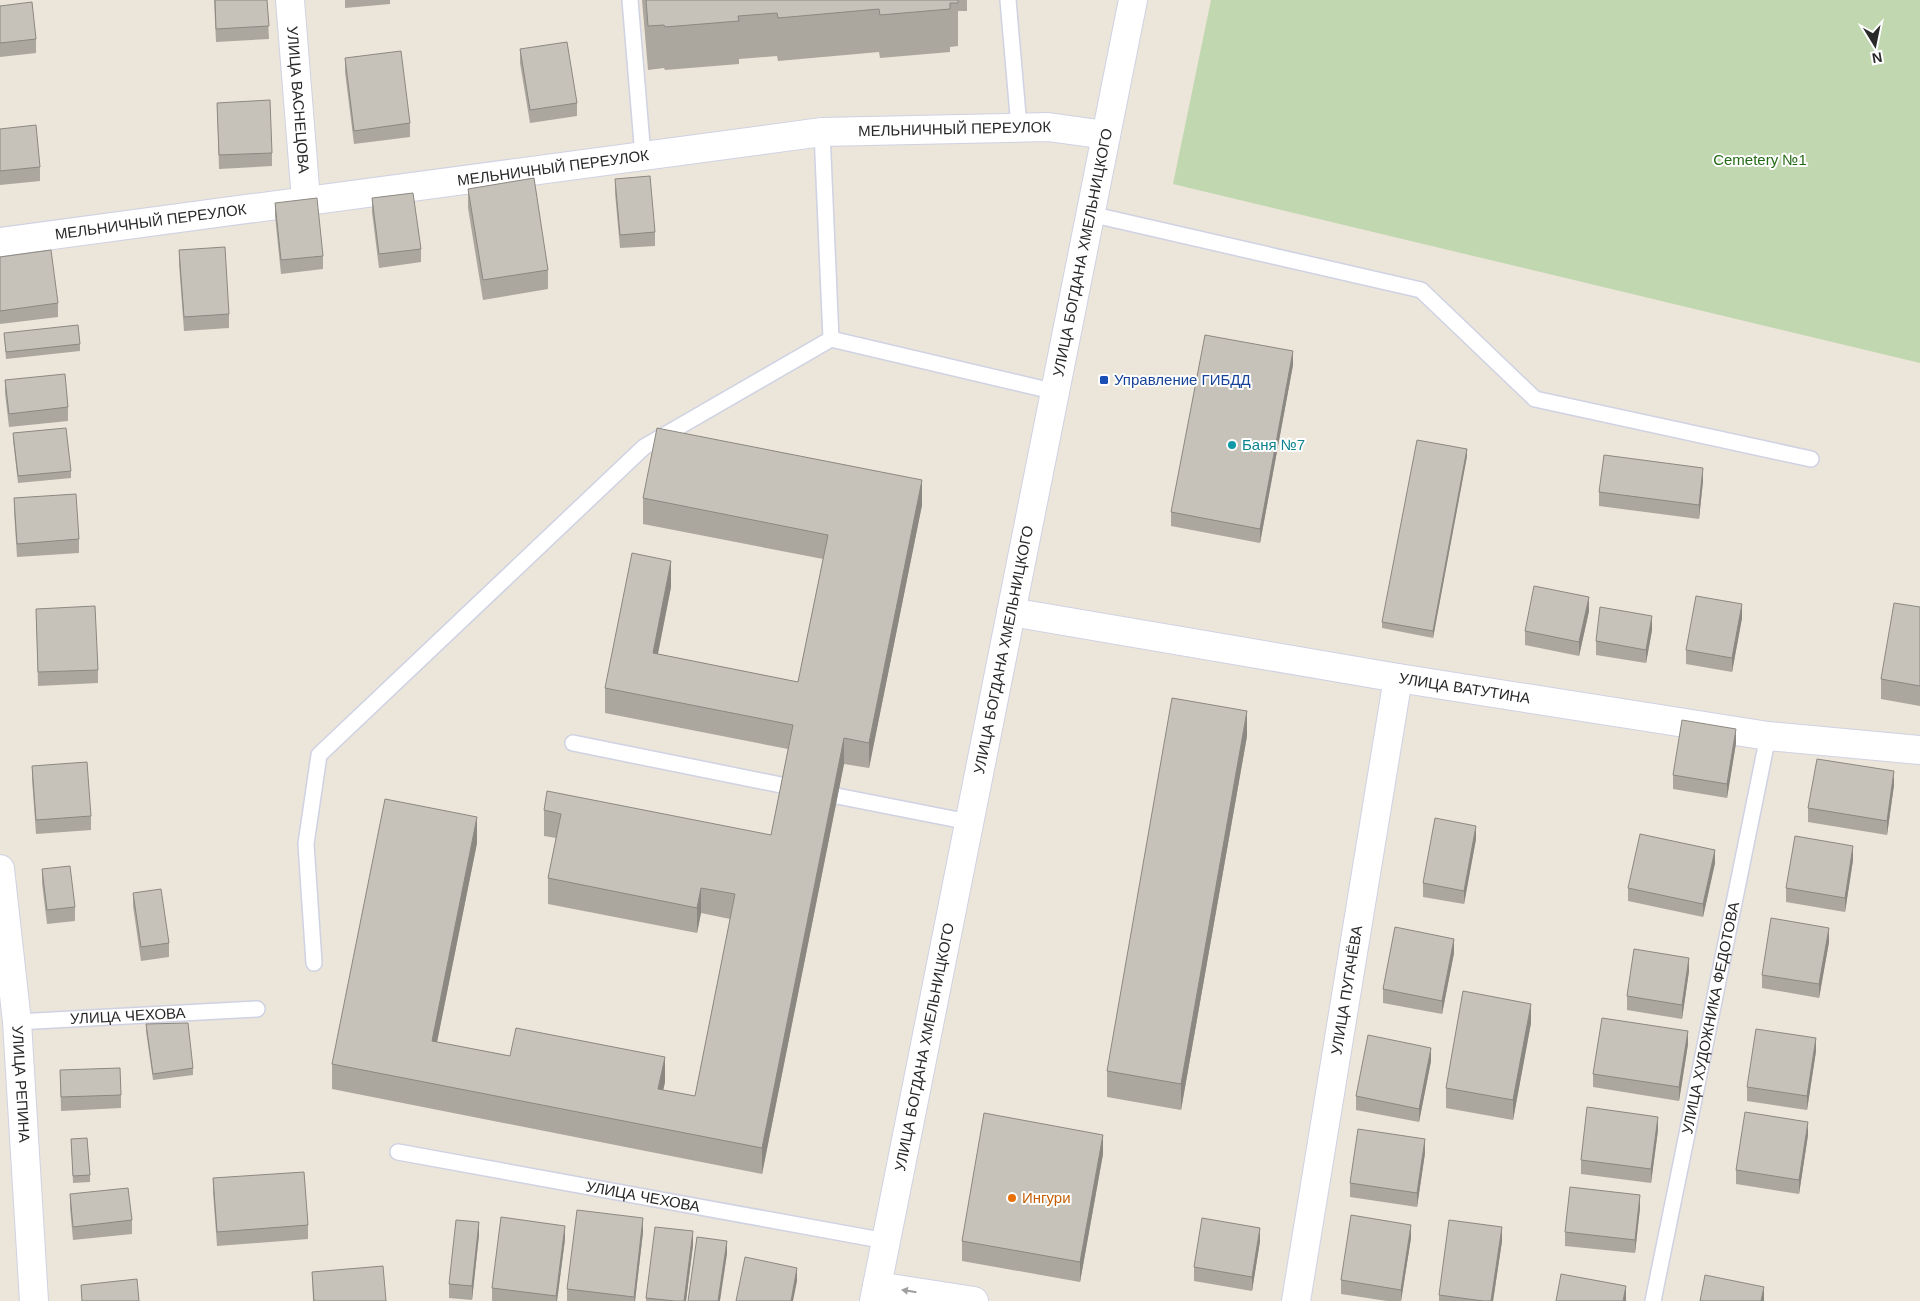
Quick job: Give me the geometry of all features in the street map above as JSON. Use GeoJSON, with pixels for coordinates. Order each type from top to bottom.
{"type":"FeatureCollection","features":[{"type":"Feature","properties":{"kind":"street","name":"УЛИЦА ВАСНЕЦОВА"},"geometry":{"type":"LineString","coordinates":[[290,0],[306,200]]}},
{"type":"Feature","properties":{"kind":"street","name":"УЛИЦА БОГДАНА ХМЕЛЬНИЦКОГО"},"geometry":{"type":"LineString","coordinates":[[876,1293],[1133,0]]}},
{"type":"Feature","properties":{"kind":"street","name":"МЕЛЬНИЧНЫЙ ПЕРЕУЛОК"},"geometry":{"type":"LineString","coordinates":[[0,242],[822,132],[1048,127],[1106,135]]}},
{"type":"Feature","properties":{"kind":"street","name":"УЛИЦА ВАТУТИНА"},"geometry":{"type":"LineString","coordinates":[[1011,612],[1398,678],[1768,736],[1920,750]]}},
{"type":"Feature","properties":{"kind":"street","name":"УЛИЦА ПУГАЧЁВА"},"geometry":{"type":"LineString","coordinates":[[1296,1301],[1398,678]]}},
{"type":"Feature","properties":{"kind":"street","name":"УЛИЦА РЕПИНА"},"geometry":{"type":"LineString","coordinates":[[0,869],[8,1023],[34,1301]]}},
{"type":"Feature","properties":{"kind":"street"},"geometry":{"type":"LineString","coordinates":[[876,1293],[974,1301]]}},
{"type":"Feature","properties":{"kind":"lane"},"geometry":{"type":"LineString","coordinates":[[630,0],[643,156]]}},
{"type":"Feature","properties":{"kind":"lane"},"geometry":{"type":"LineString","coordinates":[[1008,0],[1018,127]]}},
{"type":"Feature","properties":{"kind":"lane"},"geometry":{"type":"LineString","coordinates":[[822,132],[831,339]]}},
{"type":"Feature","properties":{"kind":"lane"},"geometry":{"type":"LineString","coordinates":[[1090,214],[1421,290],[1534,398],[1812,459]]}},
{"type":"Feature","properties":{"kind":"lane"},"geometry":{"type":"LineString","coordinates":[[314,963],[306,844],[319,755],[644,447],[831,339],[1056,392]]}},
{"type":"Feature","properties":{"kind":"lane","name":"УЛИЦА ХУДОЖНИКА ФЕДОТОВА"},"geometry":{"type":"LineString","coordinates":[[1653,1301],[1768,736]]}},
{"type":"Feature","properties":{"kind":"lane"},"geometry":{"type":"LineString","coordinates":[[573,743],[786,786]]}},
{"type":"Feature","properties":{"kind":"lane"},"geometry":{"type":"LineString","coordinates":[[837,796],[970,822]]}},
{"type":"Feature","properties":{"kind":"lane","name":"УЛИЦА ЧЕХОВА"},"geometry":{"type":"LineString","coordinates":[[8,1023],[257,1009]]}},
{"type":"Feature","properties":{"kind":"lane","name":"УЛИЦА ЧЕХОВА"},"geometry":{"type":"LineString","coordinates":[[398,1152],[886,1241]]}},
{"type":"Feature","properties":{"kind":"green space","name":"Cemetery №1"},"geometry":{"type":"Polygon","coordinates":[[[1211,0],[1920,0],[1920,363],[1173,184],[1211,0]]]}},
{"type":"Feature","properties":{"kind":"building"},"geometry":{"type":"Polygon","coordinates":[[[215,0],[267,0],[269,26],[216,29],[215,0]]]}},
{"type":"Feature","properties":{"kind":"building"},"geometry":{"type":"Polygon","coordinates":[[[646,0],[958,0],[958,3],[950,3],[950,9],[880,15],[879,9],[778,18],[777,13],[738,16],[739,21],[665,27],[664,25],[648,26],[646,0]]]}},
{"type":"Feature","properties":{"kind":"building"},"geometry":{"type":"Polygon","coordinates":[[[32,2],[36,39],[0,43],[0,6],[32,2]]]}},
{"type":"Feature","properties":{"kind":"building"},"geometry":{"type":"Polygon","coordinates":[[[567,42],[577,103],[530,110],[520,49],[567,42]]]}},
{"type":"Feature","properties":{"kind":"building"},"geometry":{"type":"Polygon","coordinates":[[[401,51],[410,123],[354,131],[345,58],[401,51]]]}},
{"type":"Feature","properties":{"kind":"building"},"geometry":{"type":"Polygon","coordinates":[[[270,100],[272,153],[219,155],[217,103],[270,100]]]}},
{"type":"Feature","properties":{"kind":"building"},"geometry":{"type":"Polygon","coordinates":[[[36,125],[40,167],[0,171],[0,129],[36,125]]]}},
{"type":"Feature","properties":{"kind":"building"},"geometry":{"type":"Polygon","coordinates":[[[650,176],[655,232],[620,235],[615,179],[650,176]]]}},
{"type":"Feature","properties":{"kind":"building"},"geometry":{"type":"Polygon","coordinates":[[[534,178],[548,270],[483,280],[468,189],[534,178]]]}},
{"type":"Feature","properties":{"kind":"building"},"geometry":{"type":"Polygon","coordinates":[[[413,193],[421,249],[379,254],[372,198],[413,193]]]}},
{"type":"Feature","properties":{"kind":"building"},"geometry":{"type":"Polygon","coordinates":[[[317,198],[323,256],[281,260],[275,203],[317,198]]]}},
{"type":"Feature","properties":{"kind":"building"},"geometry":{"type":"Polygon","coordinates":[[[225,247],[229,314],[184,317],[179,250],[225,247]]]}},
{"type":"Feature","properties":{"kind":"building"},"geometry":{"type":"Polygon","coordinates":[[[51,250],[58,303],[0,311],[0,257],[51,250]]]}},
{"type":"Feature","properties":{"kind":"building"},"geometry":{"type":"Polygon","coordinates":[[[78,325],[80,344],[6,352],[4,333],[78,325]]]}},
{"type":"Feature","properties":{"kind":"building","name":"Баня №7"},"geometry":{"type":"Polygon","coordinates":[[[1205,335],[1293,351],[1260,529],[1171,512],[1205,335]]]}},
{"type":"Feature","properties":{"kind":"building"},"geometry":{"type":"Polygon","coordinates":[[[65,374],[68,407],[9,414],[5,380],[65,374]]]}},
{"type":"Feature","properties":{"kind":"building"},"geometry":{"type":"Polygon","coordinates":[[[66,428],[71,471],[18,476],[13,433],[66,428]]]}},
{"type":"Feature","properties":{"kind":"building"},"geometry":{"type":"Polygon","coordinates":[[[657,428],[922,480],[869,743],[844,738],[762,1148],[332,1064],[385,799],[477,817],[432,1041],[510,1056],[516,1028],[665,1057],[658,1089],[695,1096],[735,894],[701,888],[697,908],[548,878],[561,814],[544,810],[547,791],[771,835],[793,725],[605,688],[632,553],[671,561],[653,653],[798,682],[828,535],[643,498],[657,428]]]}},
{"type":"Feature","properties":{"kind":"building"},"geometry":{"type":"Polygon","coordinates":[[[1417,440],[1467,449],[1433,631],[1382,622],[1417,440]]]}},
{"type":"Feature","properties":{"kind":"building"},"geometry":{"type":"Polygon","coordinates":[[[1604,455],[1703,468],[1699,505],[1599,492],[1604,455]]]}},
{"type":"Feature","properties":{"kind":"building"},"geometry":{"type":"Polygon","coordinates":[[[76,494],[79,539],[17,544],[14,498],[76,494]]]}},
{"type":"Feature","properties":{"kind":"building"},"geometry":{"type":"Polygon","coordinates":[[[1534,586],[1589,597],[1579,642],[1525,631],[1534,586]]]}},
{"type":"Feature","properties":{"kind":"building"},"geometry":{"type":"Polygon","coordinates":[[[1696,596],[1742,604],[1732,658],[1686,650],[1696,596]]]}},
{"type":"Feature","properties":{"kind":"building"},"geometry":{"type":"Polygon","coordinates":[[[1894,603],[1920,607],[1920,686],[1881,679],[1894,603]]]}},
{"type":"Feature","properties":{"kind":"building"},"geometry":{"type":"Polygon","coordinates":[[[95,606],[98,670],[38,672],[36,609],[95,606]]]}},
{"type":"Feature","properties":{"kind":"building"},"geometry":{"type":"Polygon","coordinates":[[[1600,607],[1652,616],[1646,650],[1596,641],[1600,607]]]}},
{"type":"Feature","properties":{"kind":"building"},"geometry":{"type":"Polygon","coordinates":[[[1172,698],[1247,711],[1181,1084],[1107,1071],[1172,698]]]}},
{"type":"Feature","properties":{"kind":"building"},"geometry":{"type":"Polygon","coordinates":[[[1682,720],[1736,729],[1727,784],[1673,775],[1682,720]]]}},
{"type":"Feature","properties":{"kind":"building"},"geometry":{"type":"Polygon","coordinates":[[[1817,759],[1894,771],[1887,821],[1808,808],[1817,759]]]}},
{"type":"Feature","properties":{"kind":"building"},"geometry":{"type":"Polygon","coordinates":[[[87,762],[91,816],[36,820],[32,766],[87,762]]]}},
{"type":"Feature","properties":{"kind":"building"},"geometry":{"type":"Polygon","coordinates":[[[1435,818],[1476,826],[1464,891],[1423,883],[1435,818]]]}},
{"type":"Feature","properties":{"kind":"building"},"geometry":{"type":"Polygon","coordinates":[[[1640,834],[1715,850],[1703,904],[1628,888],[1640,834]]]}},
{"type":"Feature","properties":{"kind":"building"},"geometry":{"type":"Polygon","coordinates":[[[1795,836],[1853,846],[1845,898],[1786,888],[1795,836]]]}},
{"type":"Feature","properties":{"kind":"building"},"geometry":{"type":"Polygon","coordinates":[[[70,866],[75,907],[47,910],[42,869],[70,866]]]}},
{"type":"Feature","properties":{"kind":"building"},"geometry":{"type":"Polygon","coordinates":[[[161,889],[169,943],[141,947],[133,893],[161,889]]]}},
{"type":"Feature","properties":{"kind":"building"},"geometry":{"type":"Polygon","coordinates":[[[1771,918],[1829,928],[1819,984],[1762,975],[1771,918]]]}},
{"type":"Feature","properties":{"kind":"building"},"geometry":{"type":"Polygon","coordinates":[[[1395,927],[1454,939],[1442,1001],[1383,989],[1395,927]]]}},
{"type":"Feature","properties":{"kind":"building"},"geometry":{"type":"Polygon","coordinates":[[[1634,949],[1689,958],[1682,1005],[1627,996],[1634,949]]]}},
{"type":"Feature","properties":{"kind":"building"},"geometry":{"type":"Polygon","coordinates":[[[1463,991],[1531,1004],[1513,1100],[1446,1088],[1463,991]]]}},
{"type":"Feature","properties":{"kind":"building"},"geometry":{"type":"Polygon","coordinates":[[[1602,1018],[1688,1031],[1679,1087],[1593,1074],[1602,1018]]]}},
{"type":"Feature","properties":{"kind":"building"},"geometry":{"type":"Polygon","coordinates":[[[188,1023],[193,1068],[153,1074],[146,1024],[188,1023]]]}},
{"type":"Feature","properties":{"kind":"building"},"geometry":{"type":"Polygon","coordinates":[[[1756,1029],[1816,1038],[1807,1096],[1747,1087],[1756,1029]]]}},
{"type":"Feature","properties":{"kind":"building"},"geometry":{"type":"Polygon","coordinates":[[[1368,1035],[1431,1048],[1419,1109],[1356,1096],[1368,1035]]]}},
{"type":"Feature","properties":{"kind":"building"},"geometry":{"type":"Polygon","coordinates":[[[120,1068],[121,1095],[61,1097],[60,1070],[120,1068]]]}},
{"type":"Feature","properties":{"kind":"building"},"geometry":{"type":"Polygon","coordinates":[[[1587,1107],[1658,1117],[1651,1169],[1581,1160],[1587,1107]]]}},
{"type":"Feature","properties":{"kind":"building"},"geometry":{"type":"Polygon","coordinates":[[[1745,1112],[1808,1122],[1799,1180],[1736,1170],[1745,1112]]]}},
{"type":"Feature","properties":{"kind":"building"},"geometry":{"type":"Polygon","coordinates":[[[984,1113],[1103,1135],[1080,1262],[962,1241],[984,1113]]]}},
{"type":"Feature","properties":{"kind":"building"},"geometry":{"type":"Polygon","coordinates":[[[1358,1129],[1425,1139],[1417,1193],[1350,1183],[1358,1129]]]}},
{"type":"Feature","properties":{"kind":"building"},"geometry":{"type":"Polygon","coordinates":[[[87,1138],[90,1175],[73,1176],[71,1139],[87,1138]]]}},
{"type":"Feature","properties":{"kind":"building"},"geometry":{"type":"Polygon","coordinates":[[[304,1172],[308,1225],[217,1232],[213,1178],[304,1172]]]}},
{"type":"Feature","properties":{"kind":"building"},"geometry":{"type":"Polygon","coordinates":[[[1570,1187],[1640,1195],[1635,1240],[1565,1232],[1570,1187]]]}},
{"type":"Feature","properties":{"kind":"building"},"geometry":{"type":"Polygon","coordinates":[[[128,1188],[132,1220],[73,1227],[70,1194],[128,1188]]]}},
{"type":"Feature","properties":{"kind":"building"},"geometry":{"type":"Polygon","coordinates":[[[577,1210],[643,1218],[634,1297],[567,1289],[577,1210]]]}},
{"type":"Feature","properties":{"kind":"building"},"geometry":{"type":"Polygon","coordinates":[[[1351,1215],[1411,1225],[1401,1290],[1341,1280],[1351,1215]]]}},
{"type":"Feature","properties":{"kind":"building"},"geometry":{"type":"Polygon","coordinates":[[[501,1217],[565,1226],[556,1296],[492,1288],[501,1217]]]}},
{"type":"Feature","properties":{"kind":"building"},"geometry":{"type":"Polygon","coordinates":[[[1202,1218],[1260,1228],[1252,1277],[1194,1267],[1202,1218]]]}},
{"type":"Feature","properties":{"kind":"building"},"geometry":{"type":"Polygon","coordinates":[[[456,1220],[479,1222],[472,1286],[449,1284],[456,1220]]]}},
{"type":"Feature","properties":{"kind":"building"},"geometry":{"type":"Polygon","coordinates":[[[1449,1220],[1502,1227],[1491,1301],[1439,1295],[1449,1220]]]}},
{"type":"Feature","properties":{"kind":"building"},"geometry":{"type":"Polygon","coordinates":[[[655,1227],[693,1231],[684,1301],[646,1298],[655,1227]]]}},
{"type":"Feature","properties":{"kind":"building"},"geometry":{"type":"Polygon","coordinates":[[[697,1237],[727,1241],[718,1301],[688,1301],[697,1237]]]}},
{"type":"Feature","properties":{"kind":"building"},"geometry":{"type":"Polygon","coordinates":[[[745,1257],[797,1268],[791,1301],[736,1301],[745,1257]]]}},
{"type":"Feature","properties":{"kind":"building"},"geometry":{"type":"Polygon","coordinates":[[[383,1266],[386,1301],[314,1301],[312,1272],[383,1266]]]}},
{"type":"Feature","properties":{"kind":"building"},"geometry":{"type":"Polygon","coordinates":[[[1561,1274],[1626,1286],[1623,1301],[1556,1301],[1561,1274]]]}},
{"type":"Feature","properties":{"kind":"building"},"geometry":{"type":"Polygon","coordinates":[[[1705,1275],[1764,1287],[1761,1301],[1700,1301],[1705,1275]]]}},
{"type":"Feature","properties":{"kind":"building"},"geometry":{"type":"Polygon","coordinates":[[[137,1279],[139,1301],[82,1301],[81,1285],[137,1279]]]}},
{"type":"Feature","properties":{"kind":"place","name":"Управление ГИБДД"},"geometry":{"type":"Point","coordinates":[1104,380]}},
{"type":"Feature","properties":{"kind":"place","name":"Баня №7"},"geometry":{"type":"Point","coordinates":[1232,445]}},
{"type":"Feature","properties":{"kind":"place","name":"Ингури"},"geometry":{"type":"Point","coordinates":[1012,1198]}}]}
